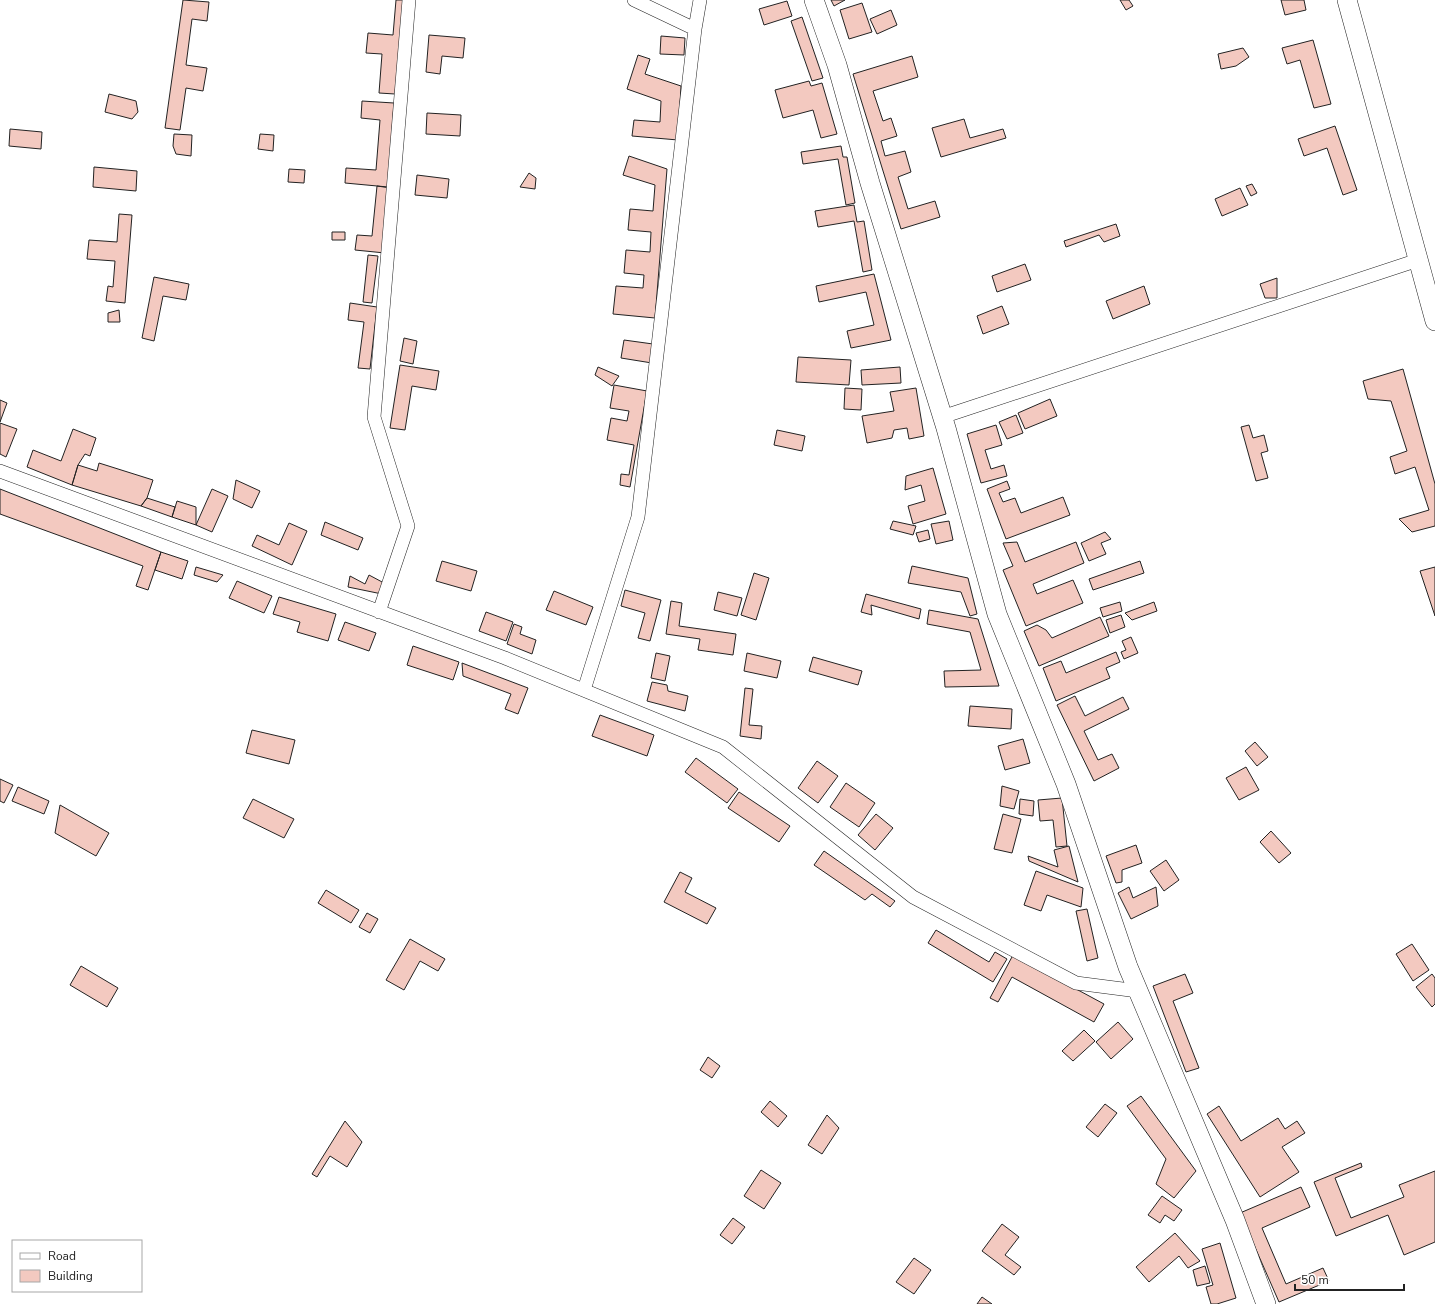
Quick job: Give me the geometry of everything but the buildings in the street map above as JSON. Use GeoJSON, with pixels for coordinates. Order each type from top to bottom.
{"type":"FeatureCollection","features":[{"type":"Feature","properties":{"kind":"street"},"geometry":{"type":"LineString","coordinates":[[379,612],[408,526],[374,417],[409,0]]}},
{"type":"Feature","properties":{"kind":"street"},"geometry":{"type":"LineString","coordinates":[[634,0],[695,29]]}},
{"type":"Feature","properties":{"kind":"street"},"geometry":{"type":"LineString","coordinates":[[584,690],[638,517],[695,29],[700,0]]}},
{"type":"Feature","properties":{"kind":"street"},"geometry":{"type":"LineString","coordinates":[[814,0],[837,65],[870,183],[942,417],[997,614],[1066,784],[1128,967],[1233,1214],[1266,1304]]}},
{"type":"Feature","properties":{"kind":"street"},"geometry":{"type":"LineString","coordinates":[[1347,0],[1435,321]]}},
{"type":"Feature","properties":{"kind":"street"},"geometry":{"type":"LineString","coordinates":[[942,417],[1418,260]]}},
{"type":"Feature","properties":{"kind":"street"},"geometry":{"type":"LineString","coordinates":[[0,471],[505,658],[723,747],[913,897],[1076,983],[1138,991]]}}]}
